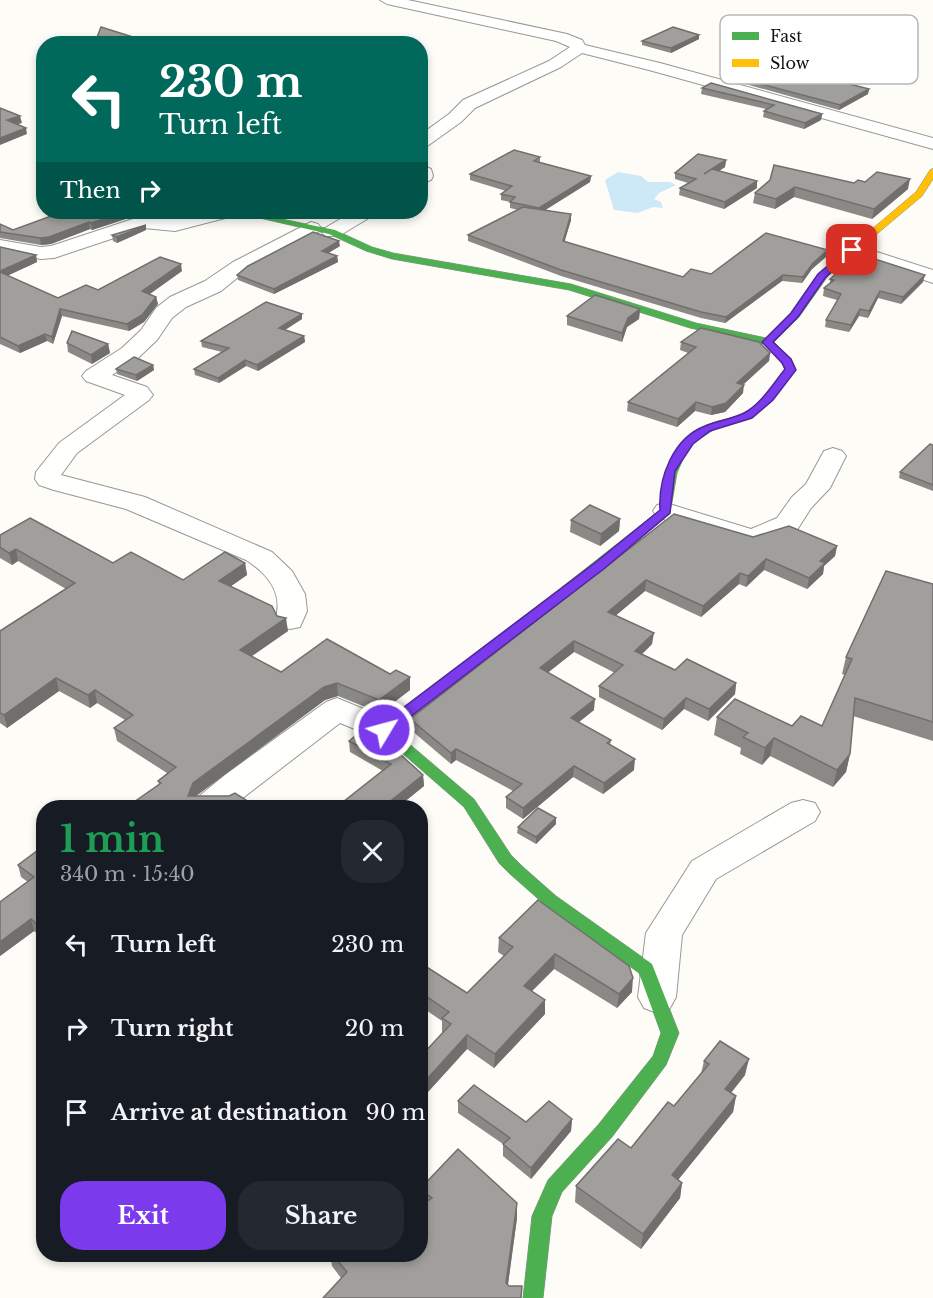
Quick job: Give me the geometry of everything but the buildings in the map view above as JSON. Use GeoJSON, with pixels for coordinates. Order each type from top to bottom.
{"type":"FeatureCollection","features":[{"type":"Feature","properties":{"kind":"street"},"geometry":{"type":"LineString","coordinates":[[387,0],[561,37],[576,43],[579,48],[654,66],[933,144]]}},
{"type":"Feature","properties":{"kind":"street"},"geometry":{"type":"LineString","coordinates":[[428,137],[455,118],[469,104],[555,64],[579,48]]}},
{"type":"Feature","properties":{"kind":"street"},"geometry":{"type":"LineString","coordinates":[[768,342],[795,315],[821,276],[919,194],[933,172]]}},
{"type":"Feature","properties":{"kind":"street"},"geometry":{"type":"LineString","coordinates":[[0,246],[41,253],[54,252],[142,222],[175,225],[199,219]]}},
{"type":"Feature","properties":{"kind":"street"},"geometry":{"type":"LineString","coordinates":[[270,219],[321,230],[392,256],[571,287],[694,326],[768,342],[787,362],[790,370],[769,398],[748,415],[706,429],[689,441],[669,471],[665,496],[666,511]]}},
{"type":"Feature","properties":{"kind":"street"},"geometry":{"type":"LineString","coordinates":[[290,620],[294,613],[292,597],[285,581],[261,558],[157,510],[109,494],[59,485],[48,479],[49,472],[68,448],[141,395],[139,392],[94,376],[130,352],[149,335],[164,313],[178,302],[213,286],[240,266],[348,219]]}},
{"type":"Feature","properties":{"kind":"street"},"geometry":{"type":"LineString","coordinates":[[852,250],[933,276]]}},
{"type":"Feature","properties":{"kind":"street"},"geometry":{"type":"LineString","coordinates":[[666,511],[752,537],[787,524],[801,502],[817,488],[833,456]]}},
{"type":"Feature","properties":{"kind":"street"},"geometry":{"type":"LineString","coordinates":[[384,730],[600,565],[666,511]]}},
{"type":"Feature","properties":{"kind":"street"},"geometry":{"type":"LineString","coordinates":[[215,800],[337,710],[384,730],[469,803],[505,859],[516,870],[550,900],[646,969],[670,1033],[660,1060],[605,1131],[555,1186],[542,1216],[533,1298]]}},
{"type":"Feature","properties":{"kind":"street"},"geometry":{"type":"LineString","coordinates":[[657,997],[664,933],[704,870],[803,812]]}},
{"type":"Feature","properties":{"kind":"water"},"geometry":{"type":"Polygon","coordinates":[[[618,172],[641,176],[648,182],[670,182],[676,185],[659,193],[654,199],[661,202],[663,208],[653,207],[638,213],[614,210],[605,180],[618,172]]]}},
{"type":"Feature","properties":{"kind":"traffic: fast"},"geometry":{"type":"LineString","coordinates":[[271,219],[332,232],[369,249],[392,256],[571,287],[694,326],[768,342],[795,315],[825,273]]}},
{"type":"Feature","properties":{"kind":"traffic: fast"},"geometry":{"type":"LineString","coordinates":[[566,591],[666,511],[671,473],[681,451],[689,441],[711,427],[745,417],[762,405],[772,394],[790,370],[787,362],[768,342]]}},
{"type":"Feature","properties":{"kind":"traffic: fast"},"geometry":{"type":"LineString","coordinates":[[416,706],[384,730],[469,803],[505,859],[516,870],[550,900],[646,969],[670,1033],[660,1060],[605,1131],[555,1186],[542,1216],[533,1298]]}},
{"type":"Feature","properties":{"kind":"traffic: slow"},"geometry":{"type":"LineString","coordinates":[[825,273],[919,194],[933,172]]}},
{"type":"Feature","properties":{"kind":"traffic: slow"},"geometry":{"type":"LineString","coordinates":[[416,706],[566,591]]}},
{"type":"Feature","properties":{"kind":"route"},"geometry":{"type":"LineString","coordinates":[[384,730],[600,565],[666,511],[665,496],[669,471],[689,441],[706,429],[748,415],[769,398],[790,370],[787,362],[768,342],[795,315],[821,276],[852,250]]}}]}
